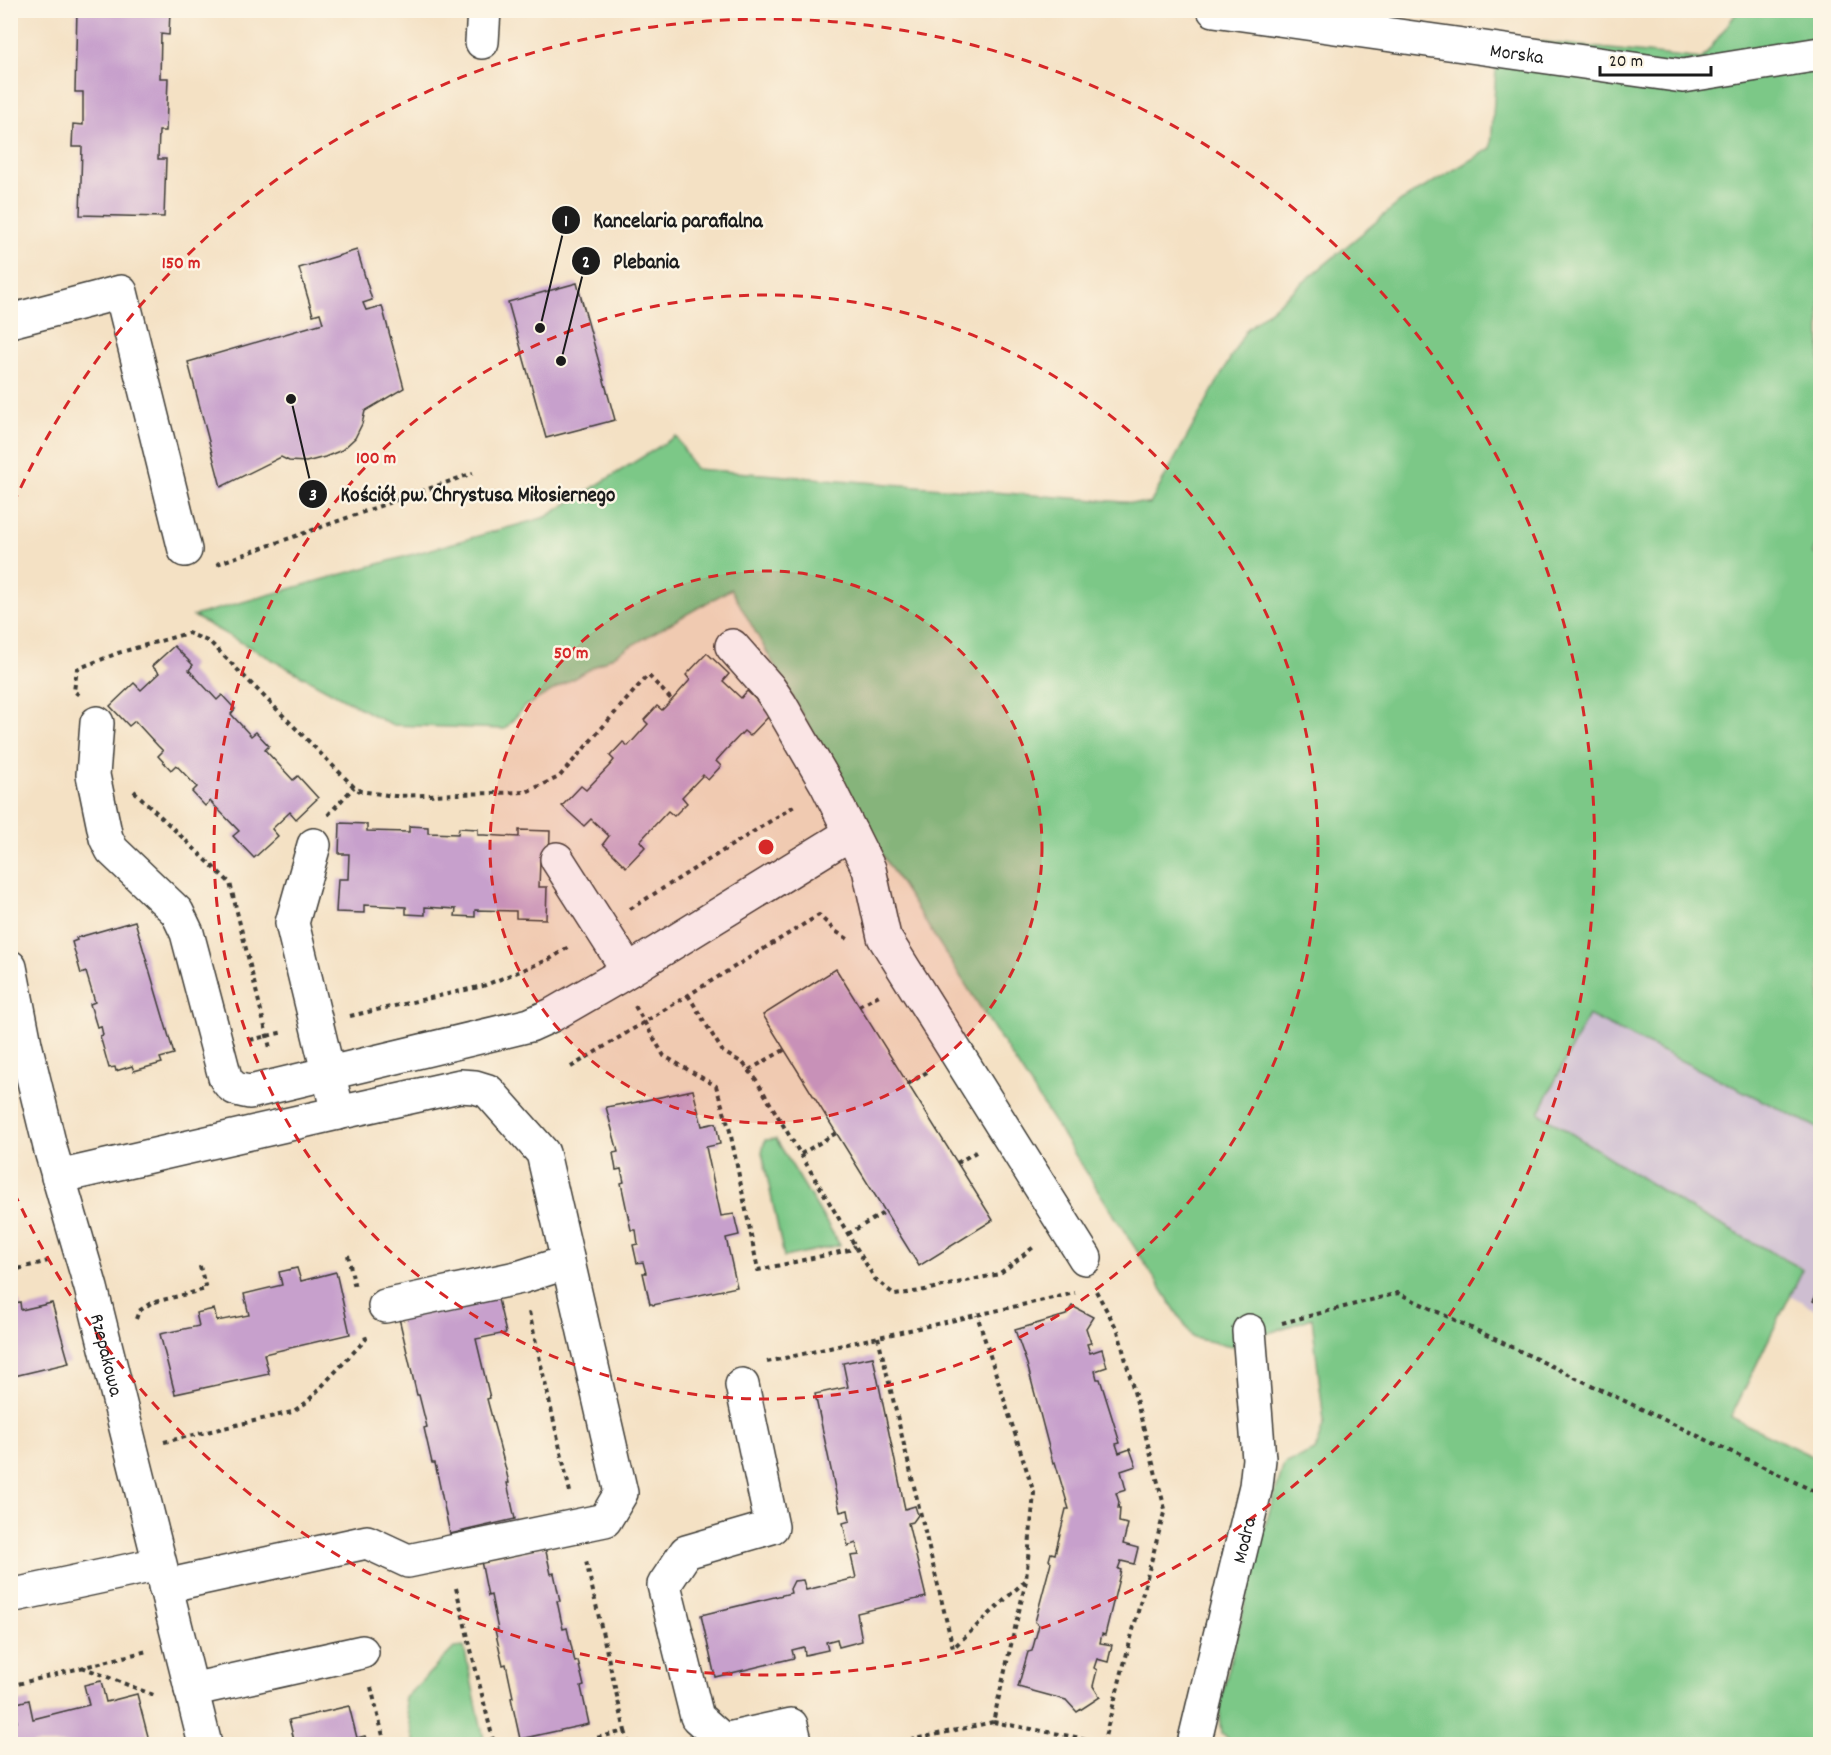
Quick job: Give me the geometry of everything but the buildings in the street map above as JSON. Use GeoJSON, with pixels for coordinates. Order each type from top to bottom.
{"type":"FeatureCollection","features":[{"type":"Feature","properties":{"kind":"street","name":"Morska"},"geometry":{"type":"LineString","coordinates":[[1214,10],[1683,76],[1821,54]]}},
{"type":"Feature","properties":{"kind":"street"},"geometry":{"type":"LineString","coordinates":[[10,321],[121,292],[185,550]]}},
{"type":"Feature","properties":{"kind":"street"},"geometry":{"type":"LineString","coordinates":[[732,646],[769,688],[828,785],[869,869],[884,937],[1085,1258]]}},
{"type":"Feature","properties":{"kind":"street"},"geometry":{"type":"LineString","coordinates":[[97,723],[93,775],[106,838],[112,850],[177,912],[183,922],[225,1077],[229,1085],[237,1090],[250,1092],[530,1025],[552,1015],[622,974],[851,833]]}},
{"type":"Feature","properties":{"kind":"street"},"geometry":{"type":"LineString","coordinates":[[314,845],[292,923],[338,1113]]}},
{"type":"Feature","properties":{"kind":"street"},"geometry":{"type":"LineString","coordinates":[[557,859],[600,928],[622,974]]}},
{"type":"Feature","properties":{"kind":"street","name":"Rzepakowa"},"geometry":{"type":"LineString","coordinates":[[10,967],[25,1044],[58,1177],[91,1288],[162,1575],[175,1694],[205,1744]]}},
{"type":"Feature","properties":{"kind":"street"},"geometry":{"type":"LineString","coordinates":[[10,1596],[162,1575],[367,1542],[408,1561],[605,1520],[621,1493],[543,1153],[488,1091],[460,1086],[58,1177]]}},
{"type":"Feature","properties":{"kind":"street"},"geometry":{"type":"LineString","coordinates":[[368,1310],[521,1277],[568,1262]]}},
{"type":"Feature","properties":{"kind":"street","name":"Modra"},"geometry":{"type":"LineString","coordinates":[[1194,1744],[1256,1486],[1259,1459],[1249,1331]]}},
{"type":"Feature","properties":{"kind":"street"},"geometry":{"type":"LineString","coordinates":[[742,1385],[772,1527],[686,1552],[664,1585],[697,1717],[723,1740],[791,1725],[796,1744]]}},
{"type":"Feature","properties":{"kind":"street"},"geometry":{"type":"LineString","coordinates":[[175,1694],[362,1652]]}},
{"type":"Feature","properties":{"kind":"path"},"geometry":{"type":"LineString","coordinates":[[214,565],[473,473]]}},
{"type":"Feature","properties":{"kind":"path"},"geometry":{"type":"LineString","coordinates":[[97,723],[97,712],[74,691],[77,669],[117,653],[188,633],[210,642],[354,787],[360,791],[394,796],[526,792],[558,777],[648,675],[672,700]]}},
{"type":"Feature","properties":{"kind":"path"},"geometry":{"type":"LineString","coordinates":[[216,1047],[483,986],[550,958],[828,785]]}},
{"type":"Feature","properties":{"kind":"path"},"geometry":{"type":"LineString","coordinates":[[571,1067],[819,915],[835,931],[852,940]]}},
{"type":"Feature","properties":{"kind":"path"},"geometry":{"type":"LineString","coordinates":[[622,974],[664,1056],[716,1086],[730,1131],[758,1270],[849,1250],[855,1246]]}},
{"type":"Feature","properties":{"kind":"path"},"geometry":{"type":"LineString","coordinates":[[688,995],[723,1052],[743,1063],[749,1070],[875,1279],[895,1295],[920,1292],[999,1274],[1034,1249],[1038,1240]]}},
{"type":"Feature","properties":{"kind":"path"},"geometry":{"type":"LineString","coordinates":[[749,1070],[784,1050]]}},
{"type":"Feature","properties":{"kind":"path"},"geometry":{"type":"LineString","coordinates":[[801,1154],[836,1133]]}},
{"type":"Feature","properties":{"kind":"path"},"geometry":{"type":"LineString","coordinates":[[848,1234],[885,1212]]}},
{"type":"Feature","properties":{"kind":"path"},"geometry":{"type":"LineString","coordinates":[[164,1442],[291,1412],[307,1402],[366,1339],[368,1310],[348,1255]]}},
{"type":"Feature","properties":{"kind":"path"},"geometry":{"type":"LineString","coordinates":[[134,1323],[139,1311],[151,1304],[206,1289],[199,1263]]}},
{"type":"Feature","properties":{"kind":"path"},"geometry":{"type":"LineString","coordinates":[[892,1744],[993,1722],[1103,1743],[1165,1509],[1118,1331],[1094,1288]]}},
{"type":"Feature","properties":{"kind":"path"},"geometry":{"type":"LineString","coordinates":[[742,1385],[740,1369],[1084,1291]]}},
{"type":"Feature","properties":{"kind":"path"},"geometry":{"type":"LineString","coordinates":[[1249,1331],[1398,1293],[1821,1494]]}},
{"type":"Feature","properties":{"kind":"path"},"geometry":{"type":"LineString","coordinates":[[977,1315],[1034,1493],[1026,1580],[993,1722]]}},
{"type":"Feature","properties":{"kind":"path"},"geometry":{"type":"LineString","coordinates":[[878,1337],[953,1648],[1026,1580]]}},
{"type":"Feature","properties":{"kind":"path"},"geometry":{"type":"LineString","coordinates":[[135,1468],[154,1461],[164,1442],[161,1431]]}},
{"type":"Feature","properties":{"kind":"path"},"geometry":{"type":"LineString","coordinates":[[448,1553],[494,1744]]}},
{"type":"Feature","properties":{"kind":"path"},"geometry":{"type":"LineString","coordinates":[[10,1686],[156,1649]]}},
{"type":"Feature","properties":{"kind":"path"},"geometry":{"type":"LineString","coordinates":[[362,1652],[385,1744]]}},
{"type":"Feature","properties":{"kind":"path"},"geometry":{"type":"LineString","coordinates":[[82,1667],[175,1694]]}},
{"type":"Feature","properties":{"kind":"path"},"geometry":{"type":"LineString","coordinates":[[625,1731],[629,1744]]}},
{"type":"Feature","properties":{"kind":"shaded area"},"geometry":{"type":"Polygon","coordinates":[[[1588,1015],[1820,1129],[1820,1312],[1790,1295],[1803,1268],[1689,1208],[1539,1113],[1588,1015]]]}},
{"type":"Feature","properties":{"kind":"green space"},"geometry":{"type":"Polygon","coordinates":[[[1738,11],[1820,11],[1820,536],[1813,553],[1820,556],[1820,1129],[1588,1015],[1539,1113],[1689,1208],[1803,1269],[1731,1417],[1820,1460],[1820,1744],[1235,1744],[1222,1733],[1219,1707],[1263,1532],[1284,1464],[1315,1451],[1324,1422],[1312,1318],[1232,1346],[1193,1338],[881,853],[731,589],[525,706],[505,729],[391,725],[193,616],[546,517],[676,436],[695,469],[1150,504],[1246,330],[1401,201],[1491,148],[1498,37],[1702,59],[1738,11]]]}},
{"type":"Feature","properties":{"kind":"green space"},"geometry":{"type":"Polygon","coordinates":[[[776,1139],[840,1245],[784,1257],[762,1152],[765,1140],[776,1139]]]}},
{"type":"Feature","properties":{"kind":"green space"},"geometry":{"type":"Polygon","coordinates":[[[464,1647],[485,1744],[415,1744],[404,1699],[454,1648],[464,1647]]]}},
{"type":"Feature","properties":{"kind":"place","name":"Kancelaria parafialna"},"geometry":{"type":"Point","coordinates":[540,328]}},
{"type":"Feature","properties":{"kind":"place","name":"Plebania"},"geometry":{"type":"Point","coordinates":[561,361]}},
{"type":"Feature","properties":{"kind":"place","name":"Kościół pw. Chrystusa Miłosiernego"},"geometry":{"type":"Point","coordinates":[291,399]}}]}
